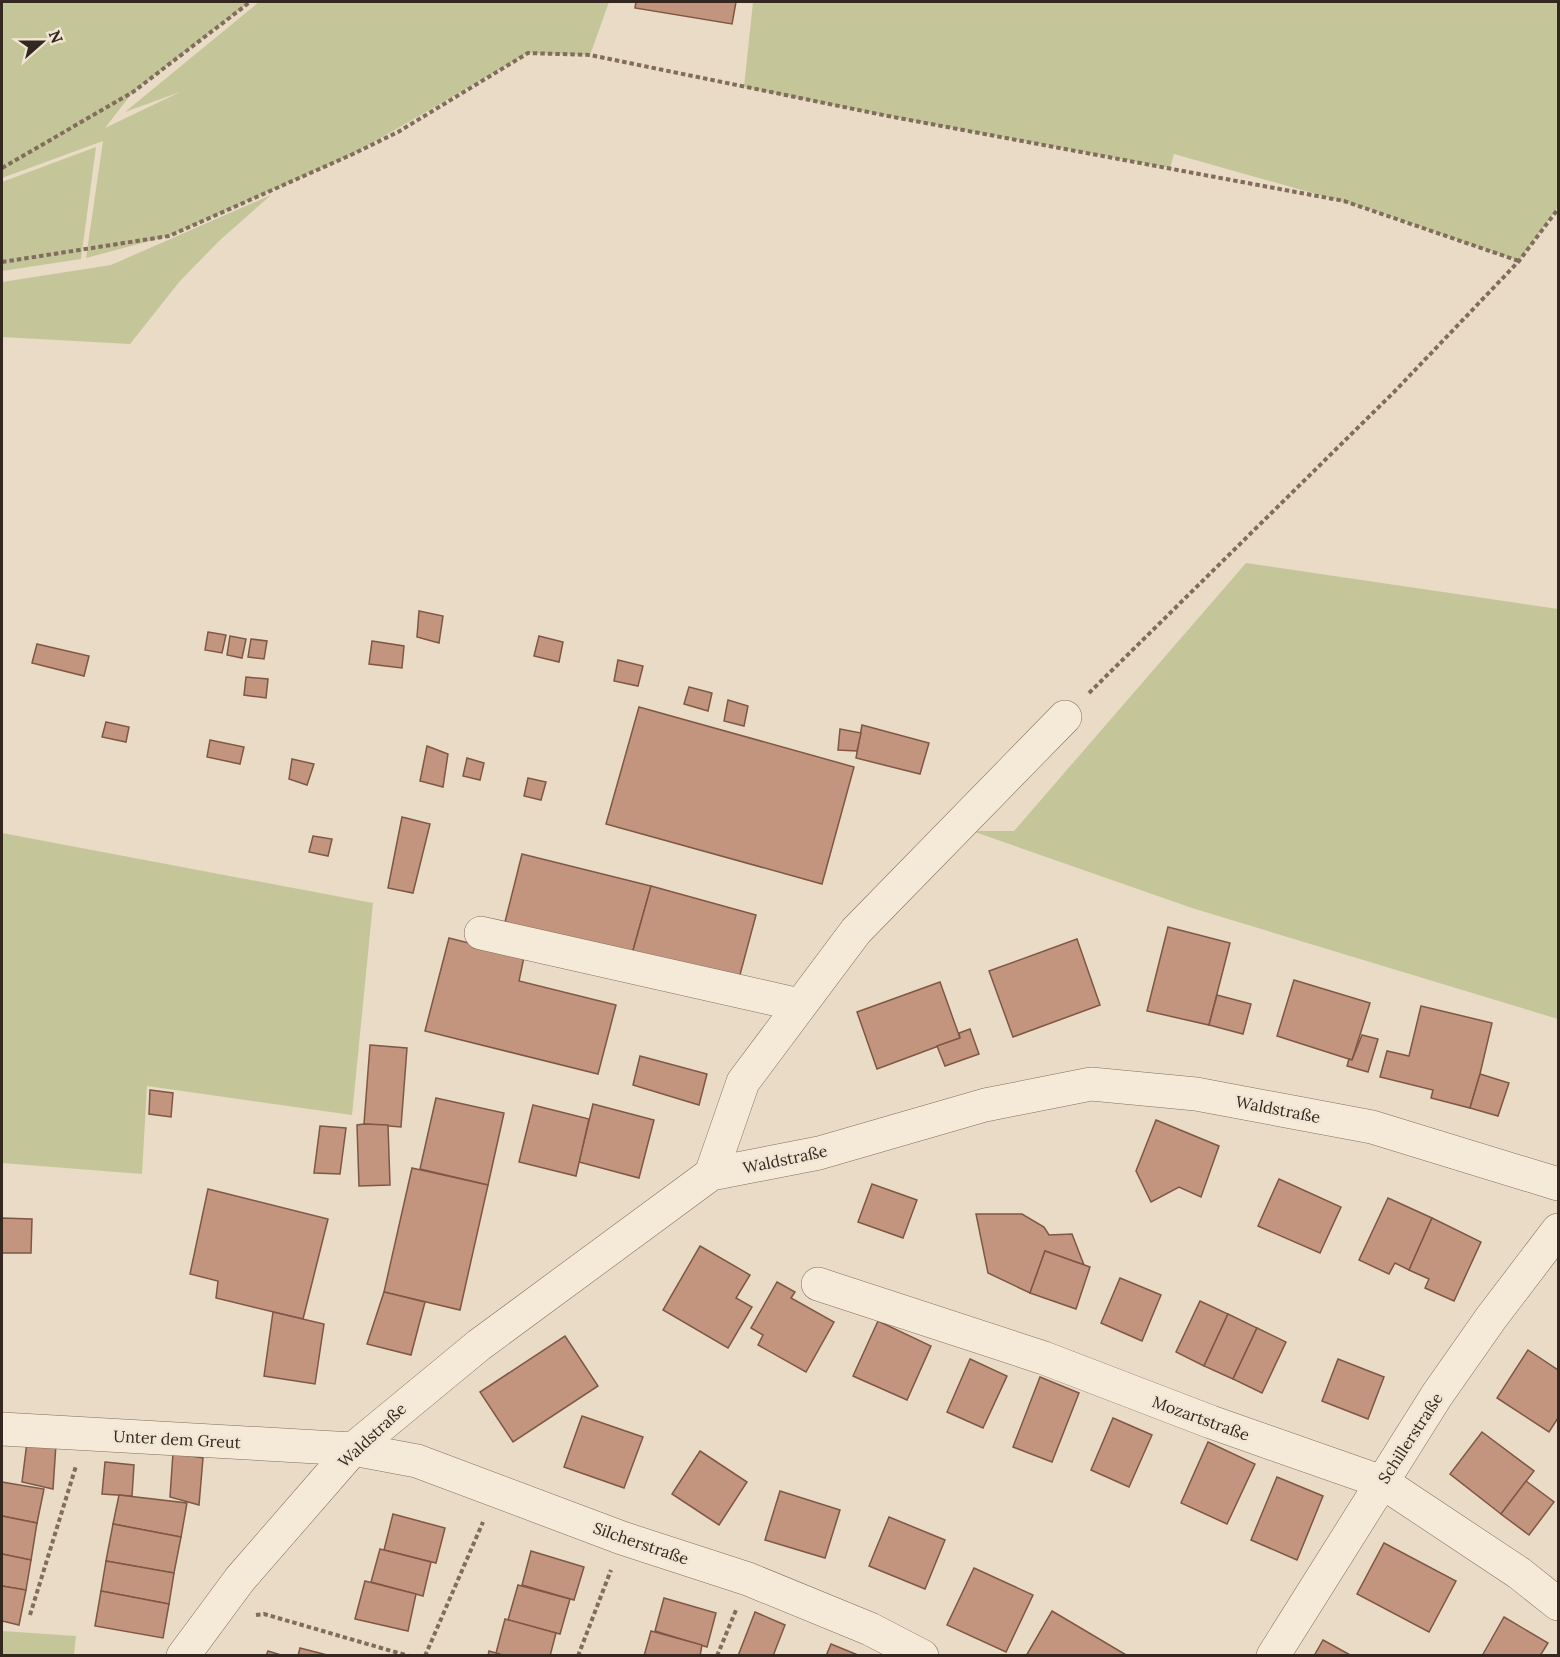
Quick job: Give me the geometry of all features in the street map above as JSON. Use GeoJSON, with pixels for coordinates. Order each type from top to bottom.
{"type":"FeatureCollection","features":[{"type":"Feature","properties":{"kind":"street"},"geometry":{"type":"LineString","coordinates":[[711,1174],[742,1082],[856,931],[1065,717]]}},
{"type":"Feature","properties":{"kind":"street"},"geometry":{"type":"LineString","coordinates":[[481,933],[800,1005]]}},
{"type":"Feature","properties":{"kind":"street","name":"Waldstraße"},"geometry":{"type":"LineString","coordinates":[[183,1656],[240,1579],[353,1449],[479,1345],[711,1174],[819,1153],[985,1105],[1091,1084],[1196,1094],[1372,1127],[1558,1184]]}},
{"type":"Feature","properties":{"kind":"street","name":"Schillerstraße"},"geometry":{"type":"LineString","coordinates":[[1273,1656],[1437,1395],[1491,1318],[1558,1230]]}},
{"type":"Feature","properties":{"kind":"street","name":"Mozartstraße"},"geometry":{"type":"LineString","coordinates":[[818,1284],[1044,1358],[1211,1422],[1382,1482],[1519,1572],[1558,1604]]}},
{"type":"Feature","properties":{"kind":"street","name":"Unter dem Greut"},"geometry":{"type":"LineString","coordinates":[[2,1429],[353,1449]]}},
{"type":"Feature","properties":{"kind":"street","name":"Silcherstraße"},"geometry":{"type":"LineString","coordinates":[[353,1449],[417,1461],[622,1538],[748,1579],[870,1629],[922,1656]]}},
{"type":"Feature","properties":{"kind":"path"},"geometry":{"type":"LineString","coordinates":[[2,168],[133,92],[250,2]]}},
{"type":"Feature","properties":{"kind":"path"},"geometry":{"type":"LineString","coordinates":[[2,262],[169,236],[398,132],[528,53],[598,57],[899,118],[1344,201],[1519,261]]}},
{"type":"Feature","properties":{"kind":"path"},"geometry":{"type":"LineString","coordinates":[[1065,717],[1395,391],[1519,261],[1558,209]]}},
{"type":"Feature","properties":{"kind":"path"},"geometry":{"type":"LineString","coordinates":[[30,1615],[86,1434]]}},
{"type":"Feature","properties":{"kind":"path"},"geometry":{"type":"LineString","coordinates":[[425,1656],[497,1491]]}},
{"type":"Feature","properties":{"kind":"path"},"geometry":{"type":"LineString","coordinates":[[578,1656],[622,1538]]}},
{"type":"Feature","properties":{"kind":"path"},"geometry":{"type":"LineString","coordinates":[[717,1656],[748,1579]]}},
{"type":"Feature","properties":{"kind":"path"},"geometry":{"type":"LineString","coordinates":[[213,1618],[264,1614],[409,1656]]}},
{"type":"Feature","properties":{"kind":"green space"},"geometry":{"type":"Polygon","coordinates":[[[2,2],[250,2],[133,92],[105,128],[180,92],[125,112],[259,2],[609,2],[590,55],[528,53],[353,154],[169,236],[86,258],[103,141],[2,178],[2,2]]]}},
{"type":"Feature","properties":{"kind":"green space"},"geometry":{"type":"Polygon","coordinates":[[[753,2],[1558,2],[1558,207],[1519,261],[1369,209],[1174,154],[1170,168],[744,87],[753,2]]]}},
{"type":"Feature","properties":{"kind":"green space"},"geometry":{"type":"Polygon","coordinates":[[[96,147],[81,259],[2,271],[2,182],[96,147]]]}},
{"type":"Feature","properties":{"kind":"green space"},"geometry":{"type":"Polygon","coordinates":[[[271,195],[219,241],[180,281],[130,344],[2,337],[2,282],[111,265],[271,195]]]}},
{"type":"Feature","properties":{"kind":"green space"},"geometry":{"type":"Polygon","coordinates":[[[1246,563],[1558,609],[1558,1019],[1192,908],[972,831],[1014,831],[1246,563]]]}},
{"type":"Feature","properties":{"kind":"green space"},"geometry":{"type":"Polygon","coordinates":[[[2,833],[373,903],[352,1115],[147,1086],[142,1174],[2,1163],[2,833]]]}},
{"type":"Feature","properties":{"kind":"green space"},"geometry":{"type":"Polygon","coordinates":[[[2,1631],[76,1636],[74,1655],[2,1655],[2,1631]]]}},
{"type":"Feature","properties":{"kind":"building"},"geometry":{"type":"Polygon","coordinates":[[[636,2],[736,2],[732,24],[635,8],[636,2]]]}},
{"type":"Feature","properties":{"kind":"building"},"geometry":{"type":"Polygon","coordinates":[[[419,611],[443,616],[439,643],[417,637],[419,611]]]}},
{"type":"Feature","properties":{"kind":"building"},"geometry":{"type":"Polygon","coordinates":[[[208,632],[226,635],[222,653],[205,650],[208,632]]]}},
{"type":"Feature","properties":{"kind":"building"},"geometry":{"type":"Polygon","coordinates":[[[230,636],[246,639],[242,658],[227,655],[230,636]]]}},
{"type":"Feature","properties":{"kind":"building"},"geometry":{"type":"Polygon","coordinates":[[[539,636],[563,642],[559,662],[534,656],[539,636]]]}},
{"type":"Feature","properties":{"kind":"building"},"geometry":{"type":"Polygon","coordinates":[[[251,639],[267,641],[264,659],[248,657],[251,639]]]}},
{"type":"Feature","properties":{"kind":"building"},"geometry":{"type":"Polygon","coordinates":[[[372,641],[404,646],[402,668],[369,664],[372,641]]]}},
{"type":"Feature","properties":{"kind":"building"},"geometry":{"type":"Polygon","coordinates":[[[37,644],[89,656],[84,676],[32,663],[37,644]]]}},
{"type":"Feature","properties":{"kind":"building"},"geometry":{"type":"Polygon","coordinates":[[[618,660],[643,666],[638,686],[614,681],[618,660]]]}},
{"type":"Feature","properties":{"kind":"building"},"geometry":{"type":"Polygon","coordinates":[[[246,677],[268,679],[266,698],[244,695],[246,677]]]}},
{"type":"Feature","properties":{"kind":"building"},"geometry":{"type":"Polygon","coordinates":[[[689,687],[712,693],[708,711],[684,704],[689,687]]]}},
{"type":"Feature","properties":{"kind":"building"},"geometry":{"type":"Polygon","coordinates":[[[728,700],[748,706],[744,726],[724,721],[728,700]]]}},
{"type":"Feature","properties":{"kind":"building"},"geometry":{"type":"Polygon","coordinates":[[[639,707],[854,767],[822,884],[606,824],[639,707]]]}},
{"type":"Feature","properties":{"kind":"building"},"geometry":{"type":"Polygon","coordinates":[[[106,722],[129,727],[126,742],[102,737],[106,722]]]}},
{"type":"Feature","properties":{"kind":"building"},"geometry":{"type":"Polygon","coordinates":[[[862,725],[929,743],[920,774],[856,758],[862,725]]]}},
{"type":"Feature","properties":{"kind":"building"},"geometry":{"type":"Polygon","coordinates":[[[840,729],[861,733],[857,751],[838,750],[840,729]]]}},
{"type":"Feature","properties":{"kind":"building"},"geometry":{"type":"Polygon","coordinates":[[[210,740],[244,747],[240,764],[207,757],[210,740]]]}},
{"type":"Feature","properties":{"kind":"building"},"geometry":{"type":"Polygon","coordinates":[[[427,746],[448,754],[443,787],[420,781],[427,746]]]}},
{"type":"Feature","properties":{"kind":"building"},"geometry":{"type":"Polygon","coordinates":[[[467,758],[484,763],[480,780],[463,776],[467,758]]]}},
{"type":"Feature","properties":{"kind":"building"},"geometry":{"type":"Polygon","coordinates":[[[292,759],[314,764],[307,785],[289,779],[292,759]]]}},
{"type":"Feature","properties":{"kind":"building"},"geometry":{"type":"Polygon","coordinates":[[[528,778],[546,782],[541,800],[524,796],[528,778]]]}},
{"type":"Feature","properties":{"kind":"building"},"geometry":{"type":"Polygon","coordinates":[[[402,817],[430,824],[413,893],[388,888],[402,817]]]}},
{"type":"Feature","properties":{"kind":"building"},"geometry":{"type":"Polygon","coordinates":[[[313,836],[332,839],[328,856],[309,852],[313,836]]]}},
{"type":"Feature","properties":{"kind":"building"},"geometry":{"type":"Polygon","coordinates":[[[522,854],[651,886],[632,954],[505,922],[522,854]]]}},
{"type":"Feature","properties":{"kind":"building"},"geometry":{"type":"Polygon","coordinates":[[[651,886],[756,915],[738,982],[632,954],[651,886]]]}},
{"type":"Feature","properties":{"kind":"building"},"geometry":{"type":"Polygon","coordinates":[[[1168,927],[1230,943],[1209,1025],[1147,1011],[1168,927]]]}},
{"type":"Feature","properties":{"kind":"building"},"geometry":{"type":"Polygon","coordinates":[[[449,938],[524,957],[519,981],[616,1005],[598,1074],[425,1031],[449,938]]]}},
{"type":"Feature","properties":{"kind":"building"},"geometry":{"type":"Polygon","coordinates":[[[1077,939],[1100,1005],[1013,1037],[989,971],[1077,939]]]}},
{"type":"Feature","properties":{"kind":"building"},"geometry":{"type":"Polygon","coordinates":[[[1294,980],[1370,1003],[1352,1060],[1277,1036],[1294,980]]]}},
{"type":"Feature","properties":{"kind":"building"},"geometry":{"type":"Polygon","coordinates":[[[940,982],[960,1038],[877,1069],[857,1012],[940,982]]]}},
{"type":"Feature","properties":{"kind":"building"},"geometry":{"type":"Polygon","coordinates":[[[1217,995],[1251,1004],[1243,1034],[1209,1025],[1217,995]]]}},
{"type":"Feature","properties":{"kind":"building"},"geometry":{"type":"Polygon","coordinates":[[[1421,1006],[1492,1023],[1470,1108],[1431,1098],[1433,1090],[1380,1077],[1387,1051],[1409,1056],[1421,1006]]]}},
{"type":"Feature","properties":{"kind":"building"},"geometry":{"type":"Polygon","coordinates":[[[970,1029],[979,1054],[945,1066],[937,1046],[960,1038],[959,1033],[970,1029]]]}},
{"type":"Feature","properties":{"kind":"building"},"geometry":{"type":"Polygon","coordinates":[[[1362,1035],[1378,1039],[1368,1072],[1347,1066],[1349,1059],[1352,1060],[1362,1035]]]}},
{"type":"Feature","properties":{"kind":"building"},"geometry":{"type":"Polygon","coordinates":[[[370,1045],[407,1048],[401,1127],[364,1124],[370,1045]]]}},
{"type":"Feature","properties":{"kind":"building"},"geometry":{"type":"Polygon","coordinates":[[[640,1056],[707,1074],[699,1105],[633,1085],[640,1056]]]}},
{"type":"Feature","properties":{"kind":"building"},"geometry":{"type":"Polygon","coordinates":[[[1480,1074],[1509,1083],[1498,1116],[1470,1108],[1480,1074]]]}},
{"type":"Feature","properties":{"kind":"building"},"geometry":{"type":"Polygon","coordinates":[[[150,1090],[173,1093],[171,1117],[149,1114],[150,1090]]]}},
{"type":"Feature","properties":{"kind":"building"},"geometry":{"type":"Polygon","coordinates":[[[436,1098],[504,1113],[488,1185],[420,1169],[436,1098]]]}},
{"type":"Feature","properties":{"kind":"building"},"geometry":{"type":"Polygon","coordinates":[[[593,1104],[654,1120],[639,1178],[579,1162],[593,1104]]]}},
{"type":"Feature","properties":{"kind":"building"},"geometry":{"type":"Polygon","coordinates":[[[533,1105],[589,1119],[576,1176],[519,1162],[533,1105]]]}},
{"type":"Feature","properties":{"kind":"building"},"geometry":{"type":"Polygon","coordinates":[[[1156,1120],[1219,1146],[1201,1197],[1179,1187],[1151,1202],[1136,1171],[1156,1120]]]}},
{"type":"Feature","properties":{"kind":"building"},"geometry":{"type":"Polygon","coordinates":[[[357,1125],[388,1125],[390,1185],[359,1186],[357,1125]]]}},
{"type":"Feature","properties":{"kind":"building"},"geometry":{"type":"Polygon","coordinates":[[[320,1126],[346,1128],[340,1174],[314,1173],[320,1126]]]}},
{"type":"Feature","properties":{"kind":"building"},"geometry":{"type":"Polygon","coordinates":[[[412,1168],[488,1185],[460,1310],[384,1292],[412,1168]]]}},
{"type":"Feature","properties":{"kind":"building"},"geometry":{"type":"Polygon","coordinates":[[[1279,1179],[1341,1207],[1320,1253],[1258,1226],[1279,1179]]]}},
{"type":"Feature","properties":{"kind":"building"},"geometry":{"type":"Polygon","coordinates":[[[872,1184],[917,1200],[903,1238],[858,1222],[872,1184]]]}},
{"type":"Feature","properties":{"kind":"building"},"geometry":{"type":"Polygon","coordinates":[[[208,1189],[328,1219],[303,1319],[216,1298],[218,1281],[190,1274],[208,1189]]]}},
{"type":"Feature","properties":{"kind":"building"},"geometry":{"type":"Polygon","coordinates":[[[1388,1198],[1432,1218],[1409,1270],[1395,1263],[1389,1274],[1359,1260],[1388,1198]]]}},
{"type":"Feature","properties":{"kind":"building"},"geometry":{"type":"Polygon","coordinates":[[[976,1214],[1022,1214],[1044,1227],[1049,1235],[1072,1234],[1084,1265],[1045,1251],[1030,1293],[988,1273],[976,1214]]]}},
{"type":"Feature","properties":{"kind":"building"},"geometry":{"type":"Polygon","coordinates":[[[2,1218],[32,1219],[31,1253],[2,1253],[2,1218]]]}},
{"type":"Feature","properties":{"kind":"building"},"geometry":{"type":"Polygon","coordinates":[[[1432,1218],[1481,1242],[1454,1301],[1425,1288],[1429,1279],[1409,1270],[1432,1218]]]}},
{"type":"Feature","properties":{"kind":"building"},"geometry":{"type":"Polygon","coordinates":[[[700,1246],[750,1275],[736,1298],[752,1307],[728,1348],[663,1310],[700,1246]]]}},
{"type":"Feature","properties":{"kind":"building"},"geometry":{"type":"Polygon","coordinates":[[[1045,1251],[1090,1267],[1076,1309],[1030,1293],[1045,1251]]]}},
{"type":"Feature","properties":{"kind":"building"},"geometry":{"type":"Polygon","coordinates":[[[1120,1278],[1161,1295],[1142,1341],[1101,1323],[1120,1278]]]}},
{"type":"Feature","properties":{"kind":"building"},"geometry":{"type":"Polygon","coordinates":[[[777,1282],[795,1292],[791,1298],[834,1322],[806,1372],[758,1345],[763,1335],[751,1328],[777,1282]]]}},
{"type":"Feature","properties":{"kind":"building"},"geometry":{"type":"Polygon","coordinates":[[[384,1292],[425,1302],[411,1355],[367,1344],[384,1292]]]}},
{"type":"Feature","properties":{"kind":"building"},"geometry":{"type":"Polygon","coordinates":[[[1200,1301],[1228,1314],[1204,1366],[1176,1352],[1200,1301]]]}},
{"type":"Feature","properties":{"kind":"building"},"geometry":{"type":"Polygon","coordinates":[[[273,1312],[324,1324],[315,1384],[264,1376],[273,1312]]]}},
{"type":"Feature","properties":{"kind":"building"},"geometry":{"type":"Polygon","coordinates":[[[1228,1314],[1257,1328],[1233,1379],[1204,1366],[1228,1314]]]}},
{"type":"Feature","properties":{"kind":"building"},"geometry":{"type":"Polygon","coordinates":[[[878,1321],[931,1346],[907,1400],[853,1376],[878,1321]]]}},
{"type":"Feature","properties":{"kind":"building"},"geometry":{"type":"Polygon","coordinates":[[[1257,1328],[1286,1342],[1262,1393],[1233,1379],[1257,1328]]]}},
{"type":"Feature","properties":{"kind":"building"},"geometry":{"type":"Polygon","coordinates":[[[565,1336],[598,1386],[513,1442],[480,1392],[565,1336]]]}},
{"type":"Feature","properties":{"kind":"building"},"geometry":{"type":"Polygon","coordinates":[[[1528,1350],[1558,1370],[1558,1418],[1549,1432],[1497,1398],[1528,1350]]]}},
{"type":"Feature","properties":{"kind":"building"},"geometry":{"type":"Polygon","coordinates":[[[970,1359],[1007,1376],[983,1428],[947,1412],[970,1359]]]}},
{"type":"Feature","properties":{"kind":"building"},"geometry":{"type":"Polygon","coordinates":[[[1338,1359],[1384,1377],[1368,1419],[1322,1401],[1338,1359]]]}},
{"type":"Feature","properties":{"kind":"building"},"geometry":{"type":"Polygon","coordinates":[[[1040,1377],[1079,1393],[1052,1462],[1013,1447],[1040,1377]]]}},
{"type":"Feature","properties":{"kind":"building"},"geometry":{"type":"Polygon","coordinates":[[[582,1416],[643,1437],[624,1488],[564,1467],[582,1416]]]}},
{"type":"Feature","properties":{"kind":"building"},"geometry":{"type":"Polygon","coordinates":[[[1113,1418],[1152,1435],[1129,1487],[1091,1470],[1113,1418]]]}},
{"type":"Feature","properties":{"kind":"building"},"geometry":{"type":"Polygon","coordinates":[[[1482,1432],[1534,1471],[1501,1514],[1450,1474],[1482,1432]]]}},
{"type":"Feature","properties":{"kind":"building"},"geometry":{"type":"Polygon","coordinates":[[[27,1442],[56,1444],[53,1489],[22,1482],[27,1442]]]}},
{"type":"Feature","properties":{"kind":"building"},"geometry":{"type":"Polygon","coordinates":[[[1208,1442],[1255,1464],[1227,1524],[1181,1503],[1208,1442]]]}},
{"type":"Feature","properties":{"kind":"building"},"geometry":{"type":"Polygon","coordinates":[[[700,1451],[747,1482],[719,1525],[672,1494],[700,1451]]]}},
{"type":"Feature","properties":{"kind":"building"},"geometry":{"type":"Polygon","coordinates":[[[173,1453],[203,1458],[199,1505],[170,1497],[173,1453]]]}},
{"type":"Feature","properties":{"kind":"building"},"geometry":{"type":"Polygon","coordinates":[[[105,1462],[134,1465],[132,1496],[102,1494],[105,1462]]]}},
{"type":"Feature","properties":{"kind":"building"},"geometry":{"type":"Polygon","coordinates":[[[1277,1477],[1323,1496],[1297,1560],[1251,1540],[1277,1477]]]}},
{"type":"Feature","properties":{"kind":"building"},"geometry":{"type":"Polygon","coordinates":[[[1526,1481],[1554,1502],[1529,1535],[1501,1514],[1526,1481]]]}},
{"type":"Feature","properties":{"kind":"building"},"geometry":{"type":"Polygon","coordinates":[[[2,1482],[44,1489],[37,1523],[2,1516],[2,1482]]]}},
{"type":"Feature","properties":{"kind":"building"},"geometry":{"type":"Polygon","coordinates":[[[780,1491],[840,1510],[825,1558],[765,1540],[780,1491]]]}},
{"type":"Feature","properties":{"kind":"building"},"geometry":{"type":"Polygon","coordinates":[[[119,1495],[187,1503],[181,1537],[113,1524],[119,1495]]]}},
{"type":"Feature","properties":{"kind":"building"},"geometry":{"type":"Polygon","coordinates":[[[393,1514],[445,1528],[436,1563],[384,1550],[393,1514]]]}},
{"type":"Feature","properties":{"kind":"building"},"geometry":{"type":"Polygon","coordinates":[[[2,1516],[37,1523],[31,1560],[2,1554],[2,1516]]]}},
{"type":"Feature","properties":{"kind":"building"},"geometry":{"type":"Polygon","coordinates":[[[889,1517],[945,1540],[925,1589],[869,1566],[889,1517]]]}},
{"type":"Feature","properties":{"kind":"building"},"geometry":{"type":"Polygon","coordinates":[[[113,1524],[181,1537],[174,1573],[106,1561],[113,1524]]]}},
{"type":"Feature","properties":{"kind":"building"},"geometry":{"type":"Polygon","coordinates":[[[1384,1543],[1456,1581],[1429,1632],[1357,1594],[1384,1543]]]}},
{"type":"Feature","properties":{"kind":"building"},"geometry":{"type":"Polygon","coordinates":[[[380,1549],[431,1562],[423,1596],[371,1582],[380,1549]]]}},
{"type":"Feature","properties":{"kind":"building"},"geometry":{"type":"Polygon","coordinates":[[[531,1551],[584,1567],[574,1600],[522,1585],[531,1551]]]}},
{"type":"Feature","properties":{"kind":"building"},"geometry":{"type":"Polygon","coordinates":[[[2,1554],[31,1560],[26,1590],[2,1586],[2,1554]]]}},
{"type":"Feature","properties":{"kind":"building"},"geometry":{"type":"Polygon","coordinates":[[[106,1561],[174,1573],[169,1604],[101,1591],[106,1561]]]}},
{"type":"Feature","properties":{"kind":"building"},"geometry":{"type":"Polygon","coordinates":[[[974,1568],[1033,1595],[1006,1652],[947,1625],[974,1568]]]}},
{"type":"Feature","properties":{"kind":"building"},"geometry":{"type":"Polygon","coordinates":[[[365,1581],[416,1594],[408,1631],[355,1619],[365,1581]]]}},
{"type":"Feature","properties":{"kind":"building"},"geometry":{"type":"Polygon","coordinates":[[[518,1585],[570,1599],[560,1634],[508,1620],[518,1585]]]}},
{"type":"Feature","properties":{"kind":"building"},"geometry":{"type":"Polygon","coordinates":[[[2,1586],[26,1590],[19,1625],[2,1621],[2,1586]]]}},
{"type":"Feature","properties":{"kind":"building"},"geometry":{"type":"Polygon","coordinates":[[[101,1591],[169,1604],[163,1638],[95,1626],[101,1591]]]}},
{"type":"Feature","properties":{"kind":"building"},"geometry":{"type":"Polygon","coordinates":[[[664,1598],[716,1613],[707,1647],[655,1631],[664,1598]]]}},
{"type":"Feature","properties":{"kind":"building"},"geometry":{"type":"Polygon","coordinates":[[[1052,1611],[1128,1656],[1026,1656],[1052,1611]]]}},
{"type":"Feature","properties":{"kind":"building"},"geometry":{"type":"Polygon","coordinates":[[[755,1612],[785,1625],[773,1656],[738,1656],[755,1612]]]}},
{"type":"Feature","properties":{"kind":"building"},"geometry":{"type":"Polygon","coordinates":[[[1504,1617],[1548,1643],[1540,1656],[1482,1656],[1504,1617]]]}},
{"type":"Feature","properties":{"kind":"building"},"geometry":{"type":"Polygon","coordinates":[[[505,1619],[556,1633],[550,1656],[505,1656],[496,1653],[505,1619]]]}},
{"type":"Feature","properties":{"kind":"building"},"geometry":{"type":"Polygon","coordinates":[[[651,1631],[702,1645],[700,1656],[644,1656],[651,1631]]]}},
{"type":"Feature","properties":{"kind":"building"},"geometry":{"type":"Polygon","coordinates":[[[1323,1640],[1352,1656],[1314,1656],[1323,1640]]]}},
{"type":"Feature","properties":{"kind":"building"},"geometry":{"type":"Polygon","coordinates":[[[831,1644],[858,1655],[858,1656],[826,1656],[831,1644]]]}},
{"type":"Feature","properties":{"kind":"building"},"geometry":{"type":"Polygon","coordinates":[[[300,1648],[331,1656],[298,1656],[300,1648]]]}},
{"type":"Feature","properties":{"kind":"building"},"geometry":{"type":"Polygon","coordinates":[[[268,1651],[284,1656],[266,1656],[268,1651]]]}},
{"type":"Feature","properties":{"kind":"building"},"geometry":{"type":"Polygon","coordinates":[[[489,1651],[496,1653],[505,1656],[488,1656],[489,1651]]]}}]}
